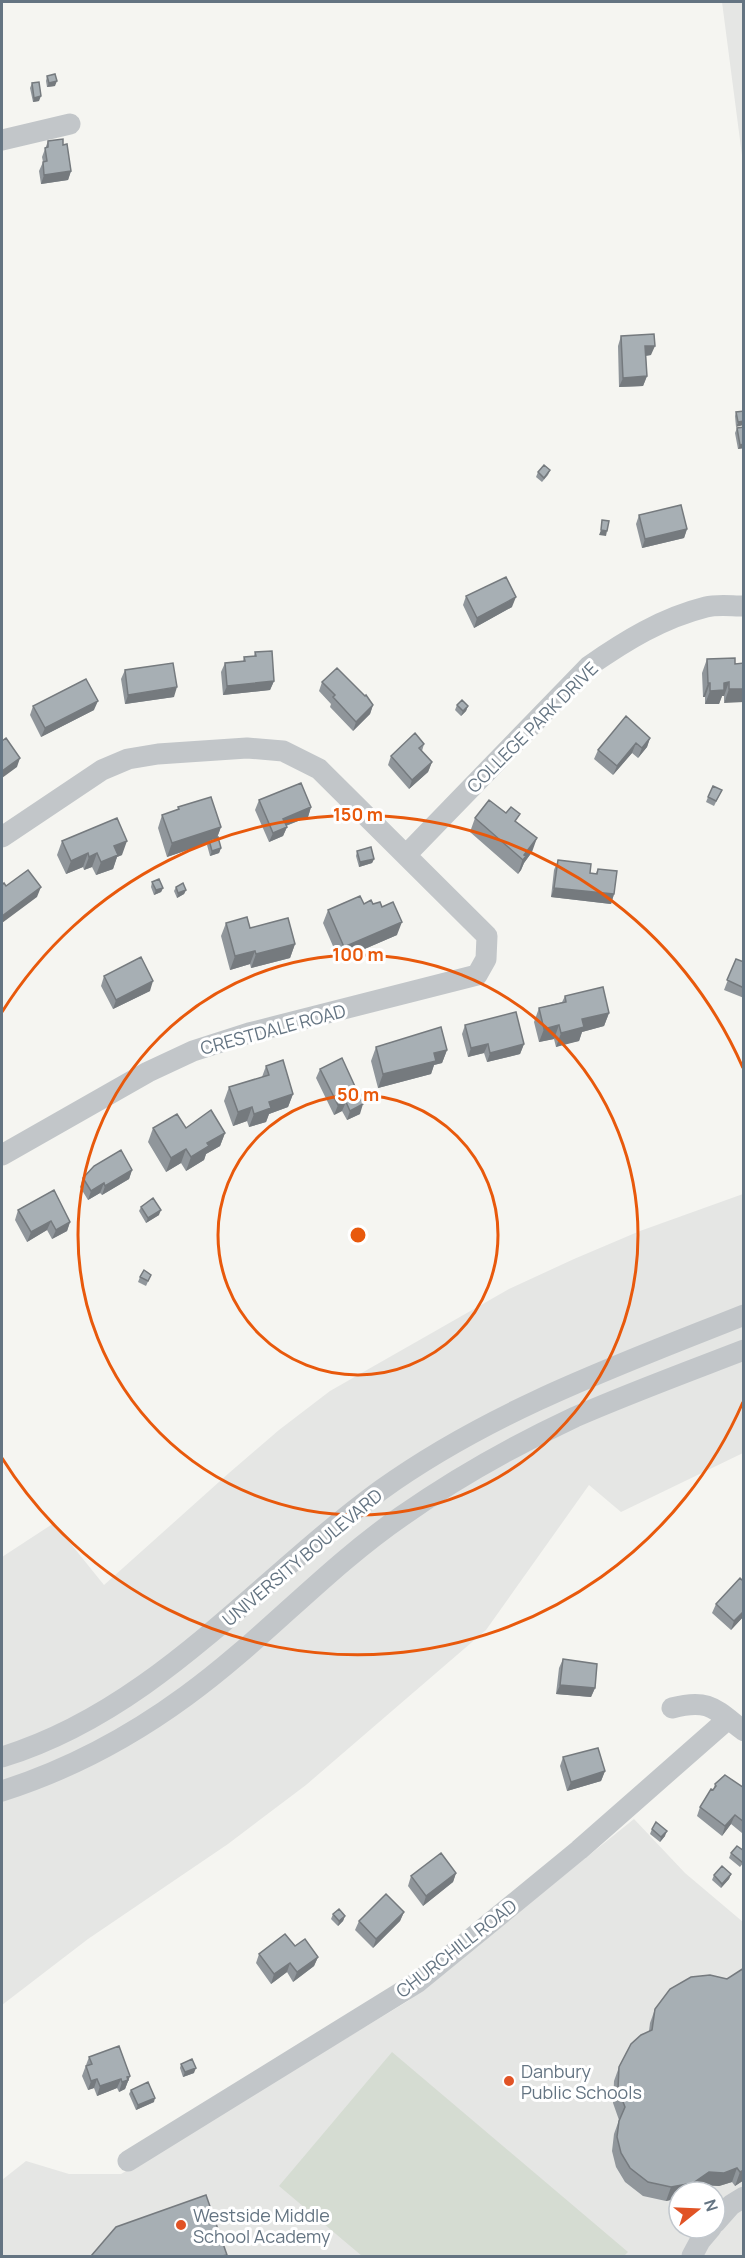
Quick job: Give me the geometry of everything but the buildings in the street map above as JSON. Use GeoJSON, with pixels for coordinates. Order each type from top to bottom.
{"type":"FeatureCollection","features":[{"type":"Feature","properties":{"kind":"street"},"geometry":{"type":"LineString","coordinates":[[2,140],[70,124]]}},
{"type":"Feature","properties":{"kind":"street","name":"COLLEGE PARK DRIVE"},"geometry":{"type":"LineString","coordinates":[[406,855],[589,666],[662,621],[708,606],[744,606]]}},
{"type":"Feature","properties":{"kind":"street"},"geometry":{"type":"LineString","coordinates":[[2,837],[102,770],[128,759],[158,754],[247,748],[283,751],[319,769],[406,855]]}},
{"type":"Feature","properties":{"kind":"street","name":"CRESTDALE ROAD"},"geometry":{"type":"LineString","coordinates":[[2,1155],[148,1072],[194,1051],[249,1033],[477,975],[486,959],[488,936],[406,855]]}},
{"type":"Feature","properties":{"kind":"street","name":"UNIVERSITY BOULEVARD"},"geometry":{"type":"LineString","coordinates":[[2,1757],[89,1719],[132,1694],[206,1639],[340,1521],[432,1457],[516,1410],[563,1387],[744,1315]]}},
{"type":"Feature","properties":{"kind":"street","name":"UNIVERSITY BOULEVARD"},"geometry":{"type":"LineString","coordinates":[[2,1791],[60,1769],[105,1748],[149,1722],[188,1695],[226,1664],[400,1516],[449,1484],[530,1439],[576,1417],[744,1350]]}},
{"type":"Feature","properties":{"kind":"street"},"geometry":{"type":"LineString","coordinates":[[672,1708],[691,1703],[707,1704],[736,1725]]}},
{"type":"Feature","properties":{"kind":"street","name":"CHURCHILL ROAD"},"geometry":{"type":"LineString","coordinates":[[128,2161],[418,1982],[736,1725]]}},
{"type":"Feature","properties":{"kind":"street"},"geometry":{"type":"LineString","coordinates":[[727,2210],[744,2197]]}},
{"type":"Feature","properties":{"kind":"street"},"geometry":{"type":"LineString","coordinates":[[692,2256],[701,2240]]}},
{"type":"Feature","properties":{"kind":"shaded area"},"geometry":{"type":"Polygon","coordinates":[[[722,2],[743,2],[743,163],[722,2]]]}},
{"type":"Feature","properties":{"kind":"shaded area"},"geometry":{"type":"Polygon","coordinates":[[[743,1194],[743,1453],[621,1512],[589,1485],[486,1630],[306,1785],[228,1844],[88,1939],[2,2005],[2,1557],[54,1523],[104,1585],[279,1430],[330,1391],[509,1289],[640,1231],[743,1194]]]}},
{"type":"Feature","properties":{"kind":"shaded area","name":"Danbury Public Schools"},"geometry":{"type":"Polygon","coordinates":[[[634,1819],[685,1873],[743,1922],[743,2256],[2,2256],[2,2180],[26,2161],[69,2174],[121,2174],[408,2001],[634,1819]]]}},
{"type":"Feature","properties":{"kind":"shaded area"},"geometry":{"type":"Polygon","coordinates":[[[392,2052],[628,2252],[624,2256],[362,2256],[279,2186],[392,2052]]]}},
{"type":"Feature","properties":{"kind":"place","name":"Danbury Public Schools"},"geometry":{"type":"Point","coordinates":[509,2081]}},
{"type":"Feature","properties":{"kind":"place","name":"Westside Middle School Academy"},"geometry":{"type":"Point","coordinates":[181,2225]}}]}
